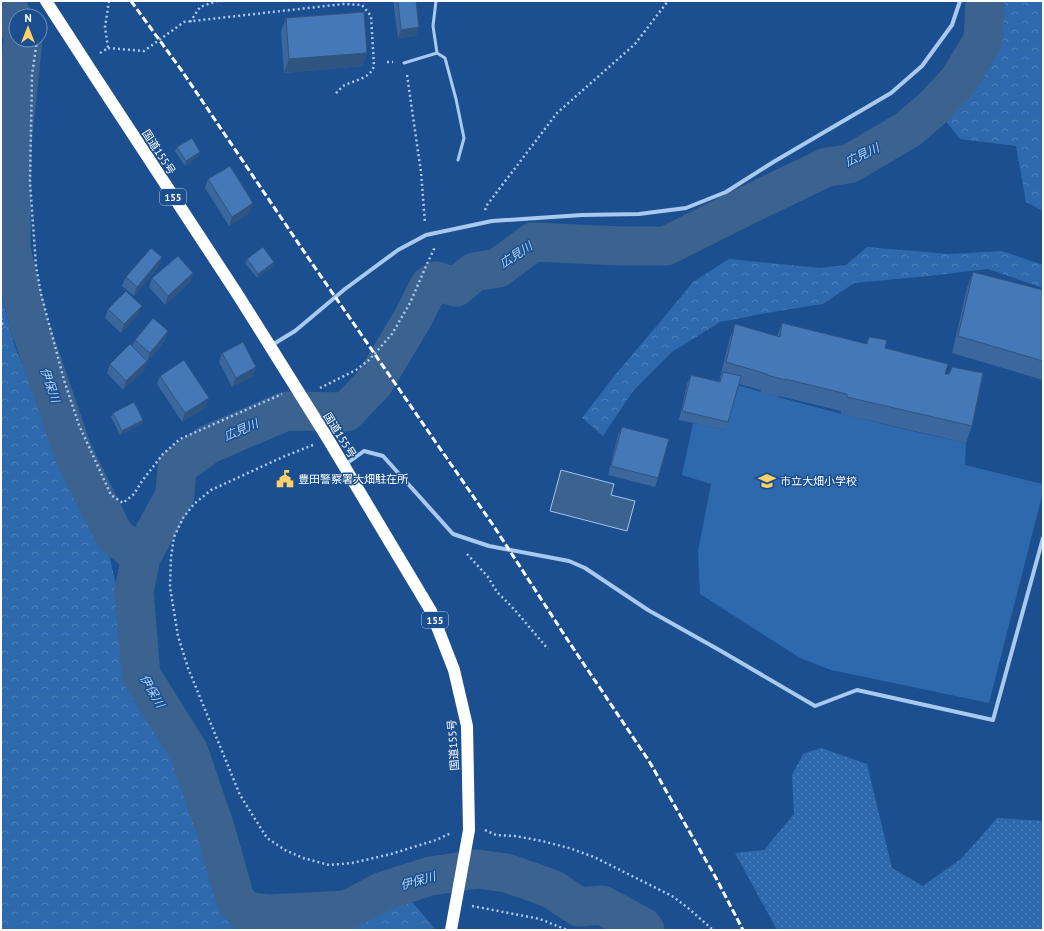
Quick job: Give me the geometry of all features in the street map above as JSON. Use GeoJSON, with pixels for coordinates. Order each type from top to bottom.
{"type":"FeatureCollection","features":[{"type":"Feature","properties":{"kind":"highway","name":"国道155号"},"geometry":{"type":"LineString","coordinates":[[46,1],[236,292],[298,390],[431,611],[454,670],[467,726],[469,830],[451,930]]}},
{"type":"Feature","properties":{"kind":"street"},"geometry":{"type":"LineString","coordinates":[[270,346],[295,331],[344,289],[398,250],[426,235],[492,221],[582,215],[639,214],[686,208],[726,192],[775,161],[891,93],[922,66],[952,25],[960,1]]}},
{"type":"Feature","properties":{"kind":"street"},"geometry":{"type":"LineString","coordinates":[[344,465],[364,451],[384,456],[453,534],[489,546],[568,560],[648,610],[815,706],[857,690],[993,720],[1043,538]]}},
{"type":"Feature","properties":{"kind":"lane"},"geometry":{"type":"LineString","coordinates":[[436,1],[433,26],[437,53]]}},
{"type":"Feature","properties":{"kind":"lane"},"geometry":{"type":"LineString","coordinates":[[404,63],[437,53],[445,58],[464,138],[458,160]]}},
{"type":"Feature","properties":{"kind":"path"},"geometry":{"type":"LineString","coordinates":[[108,48],[105,26],[109,1]]}},
{"type":"Feature","properties":{"kind":"path"},"geometry":{"type":"LineString","coordinates":[[190,22],[200,7],[217,1]]}},
{"type":"Feature","properties":{"kind":"path"},"geometry":{"type":"LineString","coordinates":[[477,224],[487,205],[557,113],[635,44],[668,1]]}},
{"type":"Feature","properties":{"kind":"path"},"geometry":{"type":"LineString","coordinates":[[90,69],[100,53],[108,48],[144,51],[184,22],[343,4],[362,5],[370,16],[374,66],[368,75],[343,87],[334,95]]}},
{"type":"Feature","properties":{"kind":"path"},"geometry":{"type":"LineString","coordinates":[[36,48],[32,75],[30,182],[38,280],[64,380],[79,425],[111,495],[123,503],[134,494],[163,454],[180,439],[298,390]]}},
{"type":"Feature","properties":{"kind":"path"},"geometry":{"type":"LineString","coordinates":[[387,62],[404,63],[408,78],[421,172],[426,235]]}},
{"type":"Feature","properties":{"kind":"path"},"geometry":{"type":"LineString","coordinates":[[320,388],[356,370],[369,360],[392,334],[410,302],[434,249],[432,234]]}},
{"type":"Feature","properties":{"kind":"path"},"geometry":{"type":"LineString","coordinates":[[1,318],[2,327]]}},
{"type":"Feature","properties":{"kind":"path"},"geometry":{"type":"LineString","coordinates":[[326,437],[211,490],[194,504],[183,518],[174,537],[171,557],[170,587],[178,636],[188,668],[240,795],[267,838],[285,850],[303,858],[329,864],[352,863],[391,854],[436,840],[455,831],[480,828],[496,835],[515,836],[542,841],[569,848],[594,857],[672,896],[713,930]]}},
{"type":"Feature","properties":{"kind":"path"},"geometry":{"type":"LineString","coordinates":[[453,534],[455,542],[472,558],[488,577],[497,592],[514,609],[548,649]]}},
{"type":"Feature","properties":{"kind":"path"},"geometry":{"type":"LineString","coordinates":[[457,899],[540,920],[567,930]]}},
{"type":"Feature","properties":{"kind":"green space"},"geometry":{"type":"Polygon","coordinates":[[[999,1],[1043,1],[1043,211],[1026,202],[1016,146],[960,139],[944,119],[980,70],[995,29],[999,1]]]}},
{"type":"Feature","properties":{"kind":"green space"},"geometry":{"type":"Polygon","coordinates":[[[867,247],[949,254],[1002,251],[1043,265],[1043,288],[988,269],[854,283],[823,304],[720,322],[672,352],[633,391],[603,436],[582,418],[615,375],[693,282],[729,259],[820,268],[846,265],[867,247]]]}},
{"type":"Feature","properties":{"kind":"green space"},"geometry":{"type":"Polygon","coordinates":[[[1,294],[15,347],[57,444],[105,537],[121,606],[130,674],[181,759],[239,926],[357,918],[396,896],[407,896],[436,930],[1,930],[1,294]]]}},
{"type":"Feature","properties":{"kind":"green space"},"geometry":{"type":"Polygon","coordinates":[[[738,385],[851,416],[966,443],[965,465],[1043,484],[1043,492],[989,703],[831,670],[800,658],[700,594],[698,551],[711,484],[682,475],[693,423],[725,430],[738,385]]]}},
{"type":"Feature","properties":{"kind":"green space"},"geometry":{"type":"Polygon","coordinates":[[[821,748],[867,764],[892,868],[923,886],[962,858],[997,818],[1043,821],[1043,930],[777,930],[735,853],[764,850],[794,814],[792,775],[803,754],[821,748]]]}},
{"type":"Feature","properties":{"kind":"shaded area"},"geometry":{"type":"Polygon","coordinates":[[[561,470],[614,484],[611,495],[635,501],[627,531],[550,511],[561,470]]]}},
{"type":"Feature","properties":{"kind":"building"},"geometry":{"type":"Polygon","coordinates":[[[398,1],[416,1],[419,27],[401,30],[398,1]]]}},
{"type":"Feature","properties":{"kind":"building"},"geometry":{"type":"Polygon","coordinates":[[[364,12],[367,53],[289,59],[286,18],[364,12]]]}},
{"type":"Feature","properties":{"kind":"building"},"geometry":{"type":"Polygon","coordinates":[[[192,138],[200,152],[186,161],[177,147],[192,138]]]}},
{"type":"Feature","properties":{"kind":"building"},"geometry":{"type":"Polygon","coordinates":[[[230,166],[253,203],[232,217],[208,179],[230,166]]]}},
{"type":"Feature","properties":{"kind":"building"},"geometry":{"type":"Polygon","coordinates":[[[263,247],[274,262],[258,274],[247,259],[263,247]]]}},
{"type":"Feature","properties":{"kind":"building"},"geometry":{"type":"Polygon","coordinates":[[[151,248],[162,257],[137,287],[126,277],[151,248]]]}},
{"type":"Feature","properties":{"kind":"building"},"geometry":{"type":"Polygon","coordinates":[[[178,256],[193,273],[168,296],[152,278],[178,256]]]}},
{"type":"Feature","properties":{"kind":"building"},"geometry":{"type":"Polygon","coordinates":[[[973,272],[1043,290],[1043,361],[958,336],[973,272]]]}},
{"type":"Feature","properties":{"kind":"building"},"geometry":{"type":"Polygon","coordinates":[[[126,291],[142,306],[124,324],[108,309],[126,291]]]}},
{"type":"Feature","properties":{"kind":"building"},"geometry":{"type":"Polygon","coordinates":[[[153,318],[168,331],[150,353],[135,340],[153,318]]]}},
{"type":"Feature","properties":{"kind":"building"},"geometry":{"type":"Polygon","coordinates":[[[782,323],[867,344],[869,337],[887,340],[885,348],[948,364],[945,374],[949,374],[952,367],[983,373],[972,426],[847,397],[847,394],[785,380],[726,362],[735,324],[780,337],[782,323]]]}},
{"type":"Feature","properties":{"kind":"building"},"geometry":{"type":"Polygon","coordinates":[[[243,342],[256,367],[236,378],[222,353],[243,342]]]}},
{"type":"Feature","properties":{"kind":"building"},"geometry":{"type":"Polygon","coordinates":[[[130,344],[147,361],[126,381],[110,364],[130,344]]]}},
{"type":"Feature","properties":{"kind":"building"},"geometry":{"type":"Polygon","coordinates":[[[184,360],[209,398],[185,413],[160,376],[184,360]]]}},
{"type":"Feature","properties":{"kind":"building"},"geometry":{"type":"Polygon","coordinates":[[[723,372],[741,376],[728,422],[682,411],[691,375],[720,382],[723,372]]]}},
{"type":"Feature","properties":{"kind":"building"},"geometry":{"type":"Polygon","coordinates":[[[134,402],[143,420],[122,431],[113,413],[134,402]]]}},
{"type":"Feature","properties":{"kind":"building"},"geometry":{"type":"Polygon","coordinates":[[[622,427],[669,439],[658,478],[611,466],[622,427]]]}},
{"type":"Feature","properties":{"kind":"waterway","name":"伊保川"},"geometry":{"type":"LineString","coordinates":[[3,1],[8,9]]}},
{"type":"Feature","properties":{"kind":"waterway","name":"広見川"},"geometry":{"type":"LineString","coordinates":[[645,930],[643,927],[602,905],[579,907],[552,889],[507,873],[477,869],[431,876],[383,891],[347,910],[270,914],[245,911],[235,899],[216,831],[189,752],[141,675],[134,591],[141,557],[175,495],[177,467],[209,444],[286,411],[346,412],[374,383],[413,318],[429,286],[436,281],[456,287],[474,272],[498,268],[533,242],[620,246],[666,246],[827,167],[849,164],[907,130],[932,109],[959,80],[983,40],[985,1]]}},
{"type":"Feature","properties":{"kind":"waterway","name":"伊保川"},"geometry":{"type":"LineString","coordinates":[[22,48],[12,143],[11,249],[29,324],[73,452],[114,535],[141,557]]}},
{"type":"Feature","properties":{"kind":"railway"},"geometry":{"type":"LineString","coordinates":[[131,1],[182,71],[309,259],[493,525],[649,761],[716,878],[743,930]]}},
{"type":"Feature","properties":{"kind":"place","name":"豊田警察署大畑駐在所"},"geometry":{"type":"Point","coordinates":[285,479]}},
{"type":"Feature","properties":{"kind":"place","name":"市立大畑小学校"},"geometry":{"type":"Point","coordinates":[767,481]}}]}
